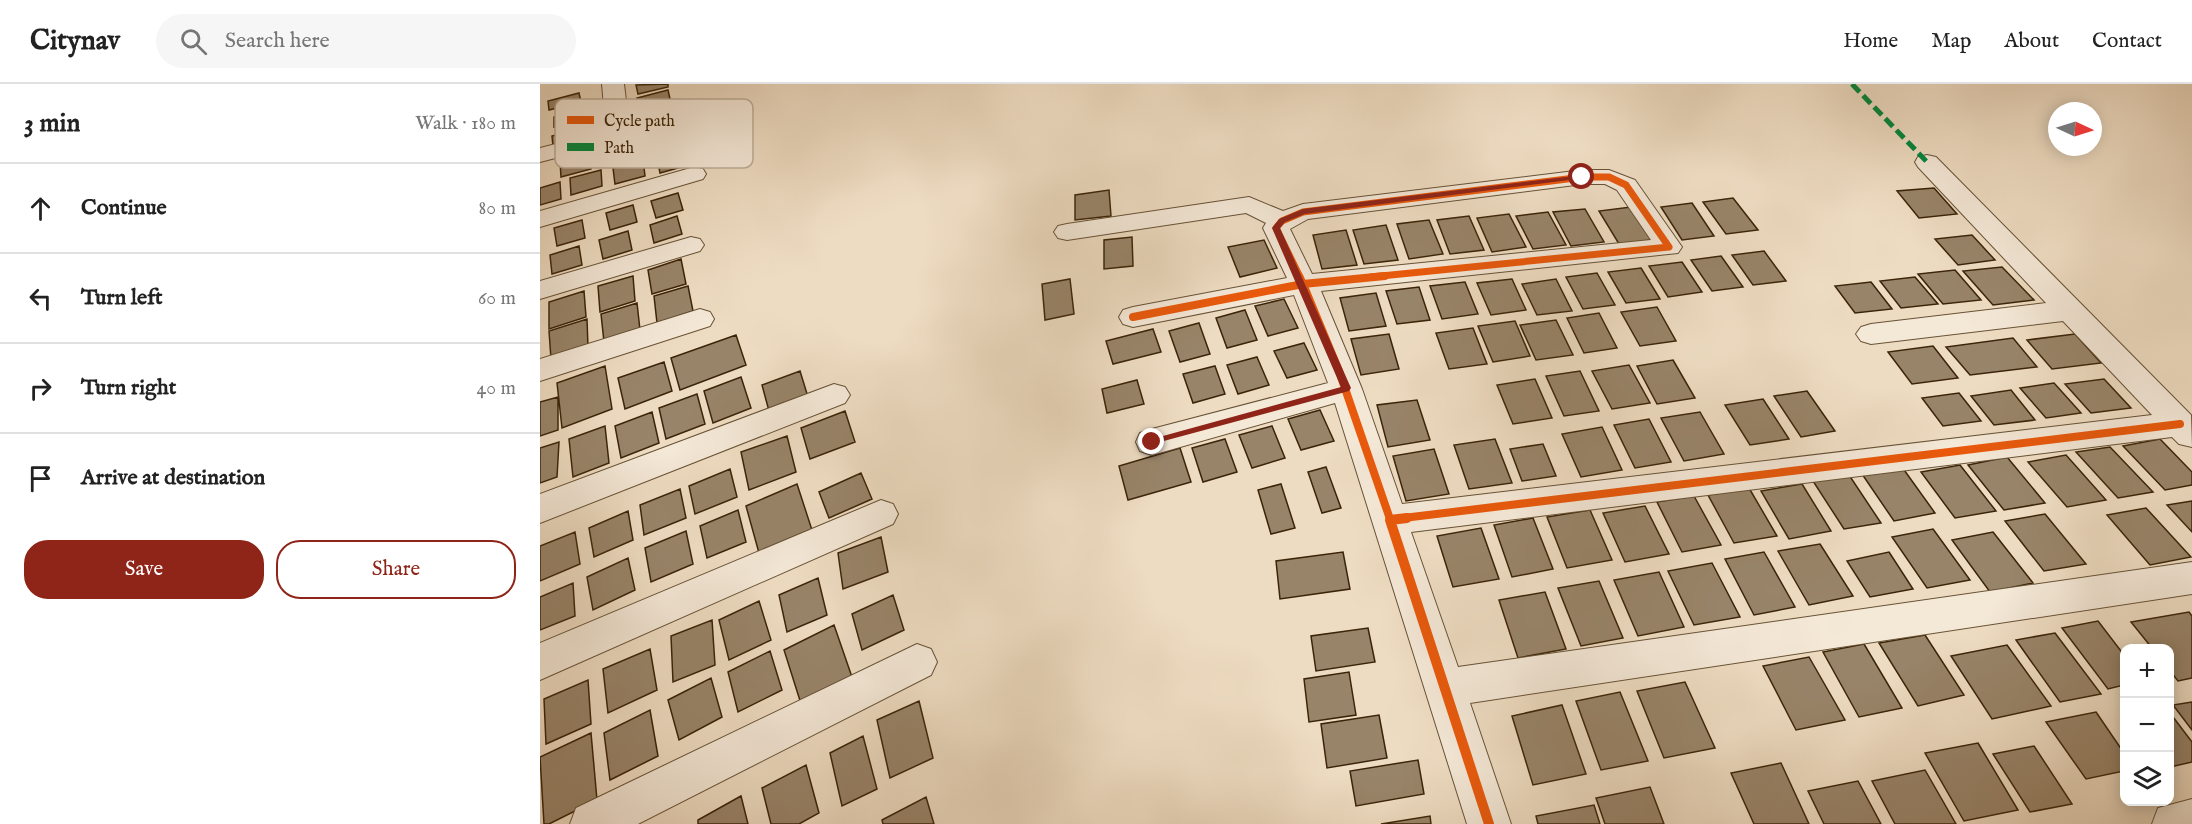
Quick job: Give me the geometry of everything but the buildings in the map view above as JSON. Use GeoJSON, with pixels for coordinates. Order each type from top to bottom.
{"type":"FeatureCollection","features":[{"type":"Feature","properties":{"kind":"street"},"geometry":{"type":"LineString","coordinates":[[613,84],[614,99]]}},
{"type":"Feature","properties":{"kind":"street"},"geometry":{"type":"LineString","coordinates":[[540,155],[555,151]]}},
{"type":"Feature","properties":{"kind":"street"},"geometry":{"type":"LineString","coordinates":[[1927,162],[2186,430]]}},
{"type":"Feature","properties":{"kind":"street"},"geometry":{"type":"LineString","coordinates":[[540,219],[694,174]]}},
{"type":"Feature","properties":{"kind":"street"},"geometry":{"type":"LineString","coordinates":[[1133,317],[1302,284],[1669,247],[1626,185],[1609,177],[1582,177],[1303,212],[1282,221],[1276,228],[1302,284],[1346,388],[1489,824]]}},
{"type":"Feature","properties":{"kind":"street"},"geometry":{"type":"LineString","coordinates":[[1067,232],[1249,205],[1282,221]]}},
{"type":"Feature","properties":{"kind":"street"},"geometry":{"type":"LineString","coordinates":[[540,290],[691,246]]}},
{"type":"Feature","properties":{"kind":"street"},"geometry":{"type":"LineString","coordinates":[[1871,334],[2070,310]]}},
{"type":"Feature","properties":{"kind":"street"},"geometry":{"type":"LineString","coordinates":[[540,370],[700,319]]}},
{"type":"Feature","properties":{"kind":"street"},"geometry":{"type":"LineString","coordinates":[[1152,442],[1346,388]]}},
{"type":"Feature","properties":{"kind":"street"},"geometry":{"type":"LineString","coordinates":[[540,509],[834,395]]}},
{"type":"Feature","properties":{"kind":"street"},"geometry":{"type":"LineString","coordinates":[[1390,520],[2186,430]]}},
{"type":"Feature","properties":{"kind":"street"},"geometry":{"type":"LineString","coordinates":[[540,662],[881,514]]}},
{"type":"Feature","properties":{"kind":"street"},"geometry":{"type":"LineString","coordinates":[[1444,688],[2192,578]]}},
{"type":"Feature","properties":{"kind":"street"},"geometry":{"type":"LineString","coordinates":[[592,824],[917,662]]}},
{"type":"Feature","properties":{"kind":"street"},"geometry":{"type":"LineString","coordinates":[[2174,824],[2192,821]]}},
{"type":"Feature","properties":{"kind":"marked path"},"geometry":{"type":"LineString","coordinates":[[1852,84],[1927,162]]}},
{"type":"Feature","properties":{"kind":"cycle path"},"geometry":{"type":"LineString","coordinates":[[1133,317],[1302,284],[1669,247],[1626,185],[1609,177],[1583,177],[1303,212],[1282,221],[1276,228],[1294,263],[1310,299],[1325,335],[1390,520]]}},
{"type":"Feature","properties":{"kind":"cycle path"},"geometry":{"type":"LineString","coordinates":[[1489,824],[1390,520],[2180,424]]}},
{"type":"Feature","properties":{"kind":"route"},"geometry":{"type":"LineString","coordinates":[[1152,442],[1346,388],[1276,228],[1282,221],[1303,212],[1582,177]]}}]}
